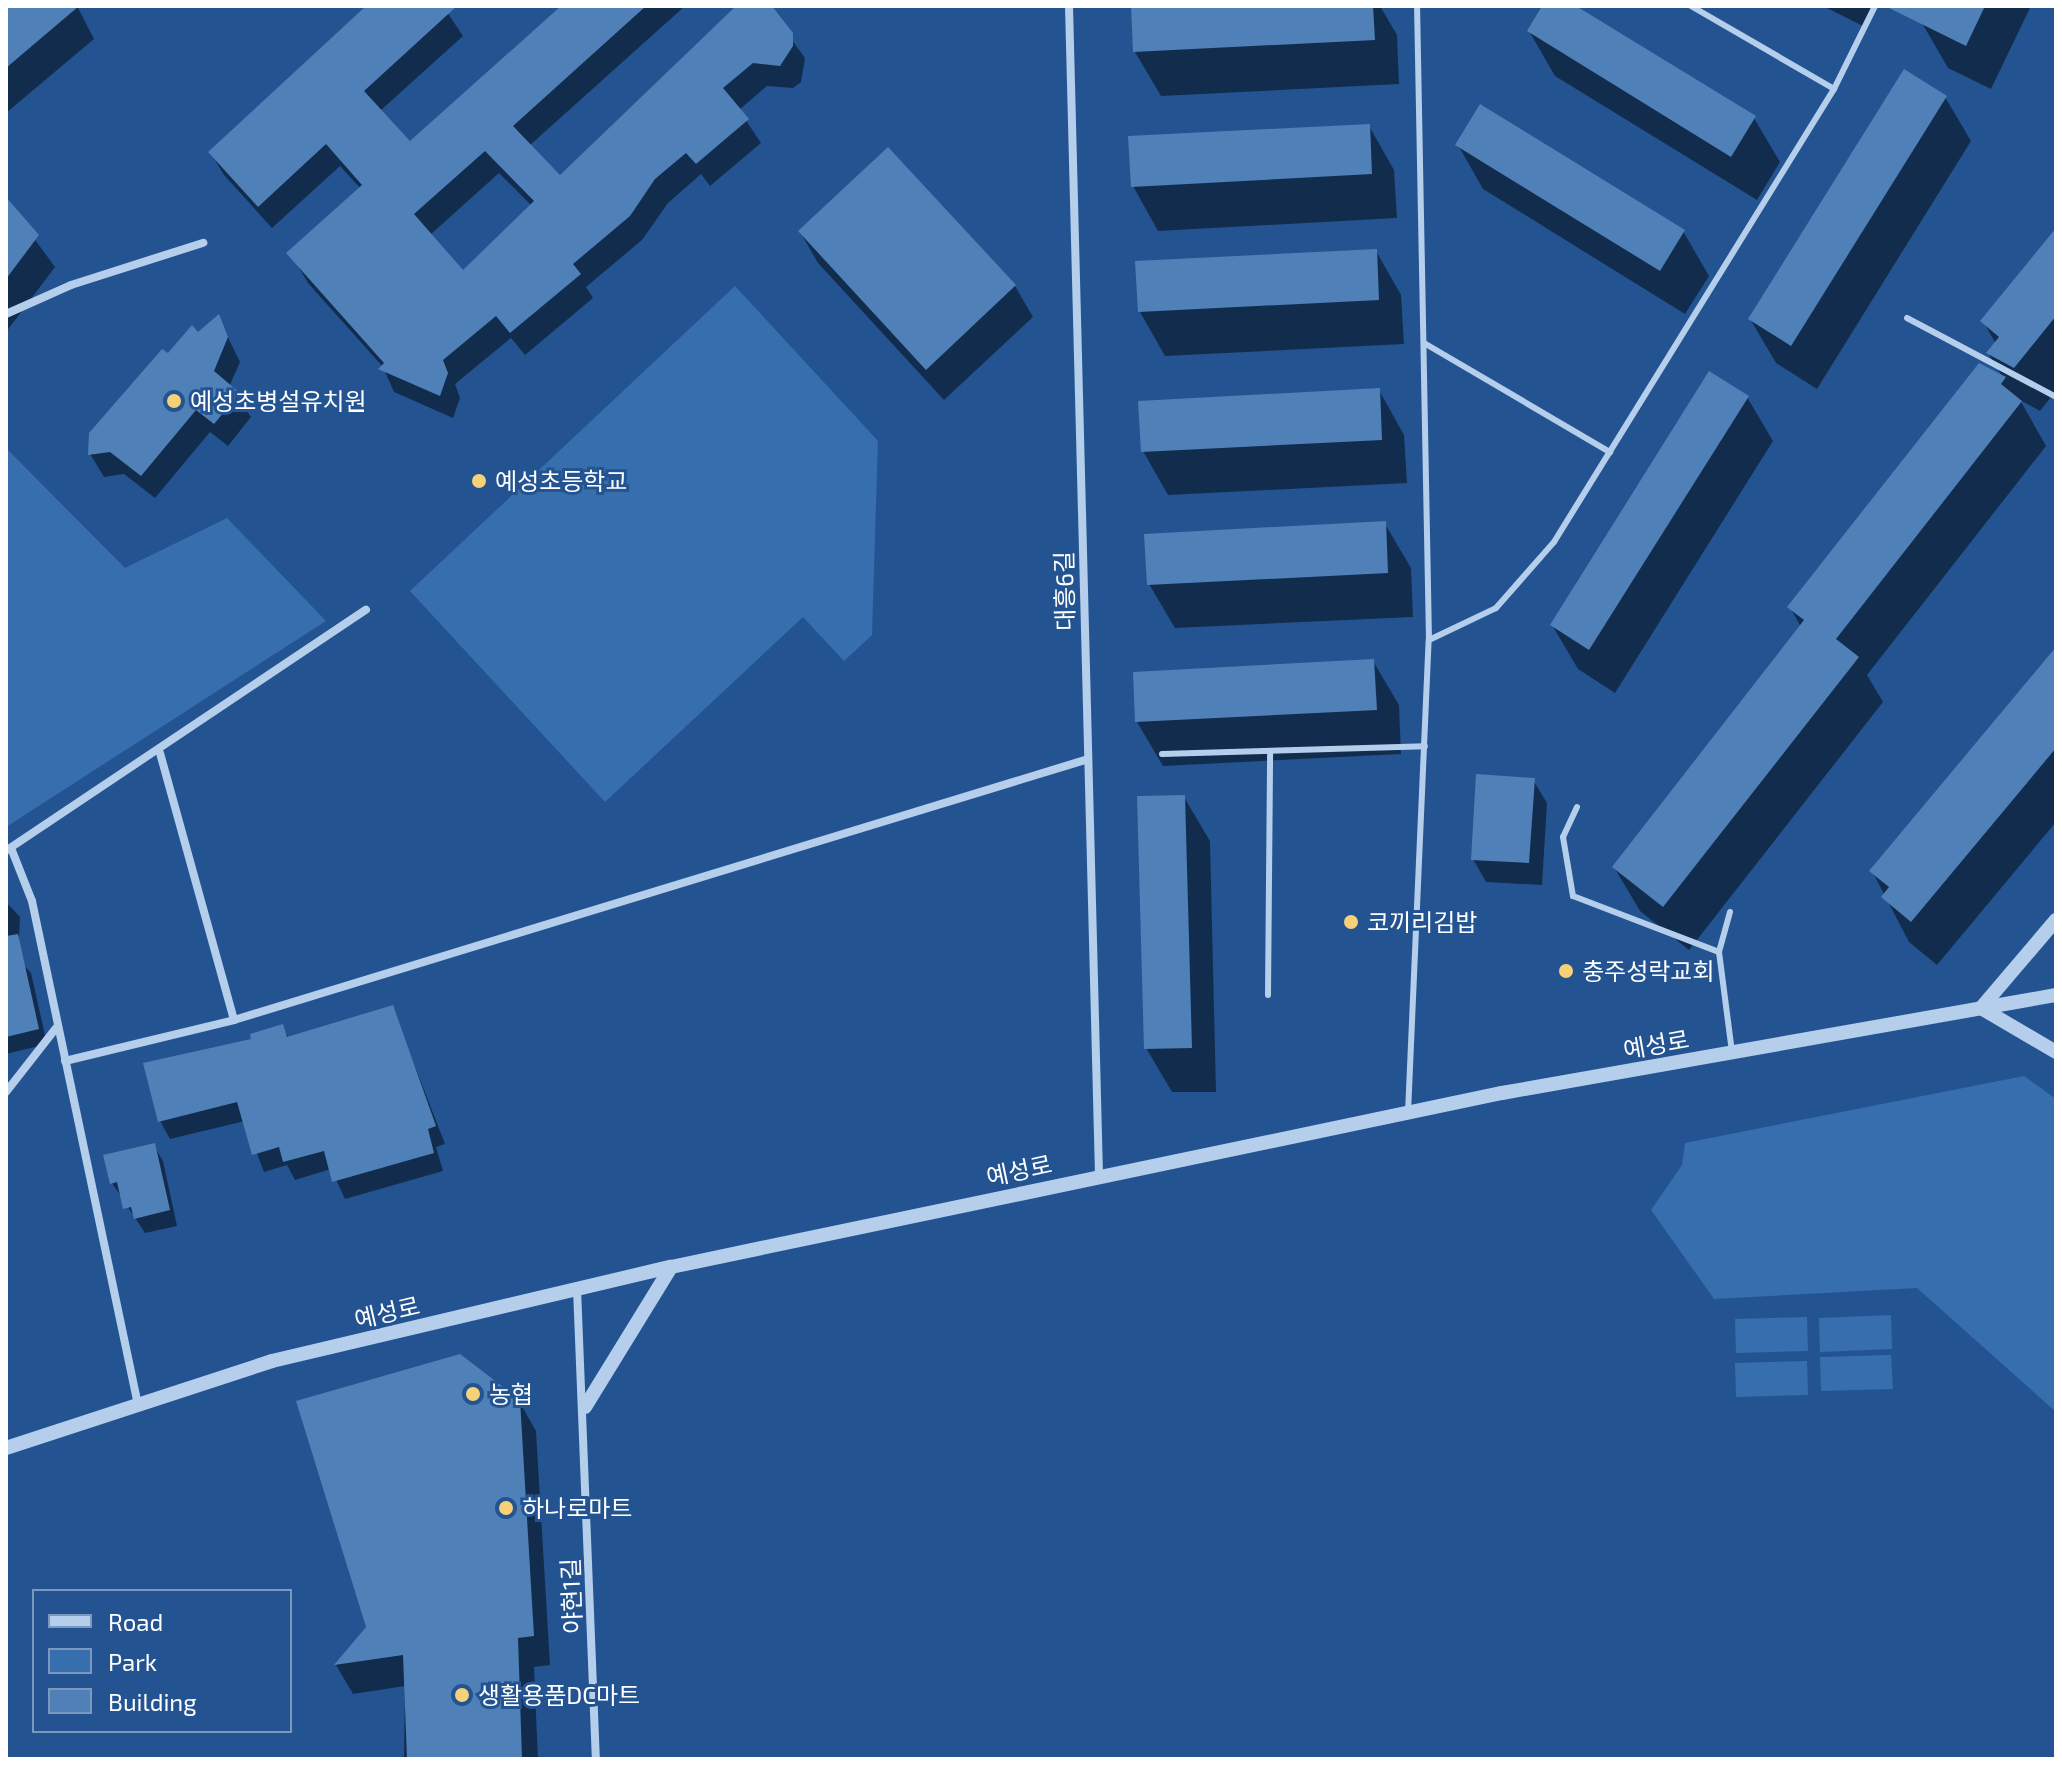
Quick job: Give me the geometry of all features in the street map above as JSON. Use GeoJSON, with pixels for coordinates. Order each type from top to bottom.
{"type":"FeatureCollection","features":[{"type":"Feature","properties":{"kind":"street","name":"대흥6길"},"geometry":{"type":"LineString","coordinates":[[1069,6],[1099,1176]]}},
{"type":"Feature","properties":{"kind":"street"},"geometry":{"type":"LineString","coordinates":[[6,314],[71,285],[203,243]]}},
{"type":"Feature","properties":{"kind":"street"},"geometry":{"type":"LineString","coordinates":[[138,1405],[56,1028],[32,901],[8,849],[160,753],[366,610]]}},
{"type":"Feature","properties":{"kind":"street"},"geometry":{"type":"LineString","coordinates":[[160,753],[234,1020]]}},
{"type":"Feature","properties":{"kind":"street"},"geometry":{"type":"LineString","coordinates":[[65,1061],[234,1020],[1088,759]]}},
{"type":"Feature","properties":{"kind":"street"},"geometry":{"type":"LineString","coordinates":[[2056,920],[1981,1008],[2056,1052]]}},
{"type":"Feature","properties":{"kind":"street","name":"예성로"},"geometry":{"type":"LineString","coordinates":[[6,1448],[272,1361],[671,1267],[1408,1113],[2056,995]]}},
{"type":"Feature","properties":{"kind":"street"},"geometry":{"type":"LineString","coordinates":[[6,1092],[56,1028]]}},
{"type":"Feature","properties":{"kind":"street"},"geometry":{"type":"LineString","coordinates":[[585,1407],[671,1267]]}},
{"type":"Feature","properties":{"kind":"street","name":"야현1길"},"geometry":{"type":"LineString","coordinates":[[577,1289],[585,1407],[596,1759]]}},
{"type":"Feature","properties":{"kind":"lane"},"geometry":{"type":"LineString","coordinates":[[1408,1113],[1429,640],[1417,6]]}},
{"type":"Feature","properties":{"kind":"lane"},"geometry":{"type":"LineString","coordinates":[[1691,6],[1834,89]]}},
{"type":"Feature","properties":{"kind":"lane"},"geometry":{"type":"LineString","coordinates":[[1429,640],[1496,608],[1554,542],[1834,89],[1875,6]]}},
{"type":"Feature","properties":{"kind":"lane"},"geometry":{"type":"LineString","coordinates":[[1907,318],[2056,397]]}},
{"type":"Feature","properties":{"kind":"lane"},"geometry":{"type":"LineString","coordinates":[[1424,343],[1610,452]]}},
{"type":"Feature","properties":{"kind":"lane"},"geometry":{"type":"LineString","coordinates":[[1162,754],[1425,746]]}},
{"type":"Feature","properties":{"kind":"lane"},"geometry":{"type":"LineString","coordinates":[[1268,995],[1270,751]]}},
{"type":"Feature","properties":{"kind":"lane"},"geometry":{"type":"LineString","coordinates":[[1577,807],[1563,837],[1573,896],[1719,952]]}},
{"type":"Feature","properties":{"kind":"lane"},"geometry":{"type":"LineString","coordinates":[[1730,912],[1719,952],[1732,1052]]}},
{"type":"Feature","properties":{"kind":"green space"},"geometry":{"type":"Polygon","coordinates":[[[735,286],[878,441],[872,635],[844,661],[803,617],[605,802],[410,591],[735,286]]]}},
{"type":"Feature","properties":{"kind":"green space"},"geometry":{"type":"Polygon","coordinates":[[[6,448],[125,568],[227,518],[326,621],[6,827],[6,448]]]}},
{"type":"Feature","properties":{"kind":"green space"},"geometry":{"type":"Polygon","coordinates":[[[2024,1076],[2056,1099],[2056,1412],[1917,1288],[1714,1299],[1651,1210],[1682,1165],[1685,1143],[2024,1076]]]}},
{"type":"Feature","properties":{"kind":"green space"},"geometry":{"type":"Polygon","coordinates":[[[1891,1315],[1892,1349],[1820,1352],[1819,1318],[1891,1315]]]}},
{"type":"Feature","properties":{"kind":"green space"},"geometry":{"type":"Polygon","coordinates":[[[1807,1317],[1808,1351],[1736,1353],[1735,1319],[1807,1317]]]}},
{"type":"Feature","properties":{"kind":"green space"},"geometry":{"type":"Polygon","coordinates":[[[1891,1355],[1893,1389],[1821,1391],[1820,1357],[1891,1355]]]}},
{"type":"Feature","properties":{"kind":"green space"},"geometry":{"type":"Polygon","coordinates":[[[1807,1361],[1808,1395],[1736,1397],[1735,1363],[1807,1361]]]}},
{"type":"Feature","properties":{"kind":"building"},"geometry":{"type":"Polygon","coordinates":[[[6,6],[79,6],[6,68],[6,6]]]}},
{"type":"Feature","properties":{"kind":"building"},"geometry":{"type":"Polygon","coordinates":[[[366,6],[457,6],[364,91],[410,141],[561,6],[646,6],[513,126],[560,175],[736,6],[772,6],[793,33],[793,46],[780,66],[753,63],[723,88],[749,119],[696,164],[686,153],[655,179],[630,216],[573,264],[581,274],[510,333],[496,316],[443,360],[448,373],[440,396],[378,369],[384,363],[286,253],[362,185],[326,144],[258,207],[208,152],[366,6]],[[485,151],[414,214],[463,270],[534,201],[485,151]]]}},
{"type":"Feature","properties":{"kind":"building"},"geometry":{"type":"Polygon","coordinates":[[[1131,6],[1373,6],[1375,40],[1133,52],[1131,6]]]}},
{"type":"Feature","properties":{"kind":"building"},"geometry":{"type":"Polygon","coordinates":[[[1542,6],[1576,6],[1756,116],[1731,157],[1527,31],[1542,6]]]}},
{"type":"Feature","properties":{"kind":"building"},"geometry":{"type":"Polygon","coordinates":[[[1885,6],[1985,6],[1966,46],[1885,6]]]}},
{"type":"Feature","properties":{"kind":"building"},"geometry":{"type":"Polygon","coordinates":[[[1904,69],[1947,96],[1791,346],[1748,319],[1904,69]]]}},
{"type":"Feature","properties":{"kind":"building"},"geometry":{"type":"Polygon","coordinates":[[[1480,104],[1685,230],[1660,271],[1455,145],[1480,104]]]}},
{"type":"Feature","properties":{"kind":"building"},"geometry":{"type":"Polygon","coordinates":[[[1370,124],[1372,174],[1131,187],[1128,136],[1370,124]]]}},
{"type":"Feature","properties":{"kind":"building"},"geometry":{"type":"Polygon","coordinates":[[[888,147],[1016,285],[926,370],[798,231],[888,147]]]}},
{"type":"Feature","properties":{"kind":"building"},"geometry":{"type":"Polygon","coordinates":[[[6,197],[39,235],[6,279],[6,197]]]}},
{"type":"Feature","properties":{"kind":"building"},"geometry":{"type":"Polygon","coordinates":[[[2056,228],[2056,316],[2014,368],[1986,353],[1999,337],[1980,321],[2056,228]]]}},
{"type":"Feature","properties":{"kind":"building"},"geometry":{"type":"Polygon","coordinates":[[[1377,249],[1379,300],[1138,312],[1135,261],[1377,249]]]}},
{"type":"Feature","properties":{"kind":"building","name":"예성초병설유치원"},"geometry":{"type":"Polygon","coordinates":[[[219,314],[228,337],[214,371],[240,393],[214,424],[196,410],[141,476],[110,452],[88,455],[89,433],[162,349],[168,353],[192,325],[198,332],[219,314]]]}},
{"type":"Feature","properties":{"kind":"building"},"geometry":{"type":"Polygon","coordinates":[[[1979,363],[2006,377],[2001,384],[2022,401],[1836,639],[1859,657],[1663,907],[1612,867],[1804,620],[1787,607],[1979,363]]]}},
{"type":"Feature","properties":{"kind":"building"},"geometry":{"type":"Polygon","coordinates":[[[1709,371],[1749,396],[1589,650],[1550,625],[1709,371]]]}},
{"type":"Feature","properties":{"kind":"building"},"geometry":{"type":"Polygon","coordinates":[[[1380,388],[1382,440],[1141,452],[1138,401],[1380,388]]]}},
{"type":"Feature","properties":{"kind":"building"},"geometry":{"type":"Polygon","coordinates":[[[1386,521],[1388,573],[1147,585],[1144,534],[1386,521]]]}},
{"type":"Feature","properties":{"kind":"building"},"geometry":{"type":"Polygon","coordinates":[[[2056,647],[2056,748],[1911,922],[1881,897],[1889,887],[1869,871],[2056,647]]]}},
{"type":"Feature","properties":{"kind":"building"},"geometry":{"type":"Polygon","coordinates":[[[1374,659],[1377,710],[1135,722],[1133,672],[1374,659]]]}},
{"type":"Feature","properties":{"kind":"building"},"geometry":{"type":"Polygon","coordinates":[[[1476,774],[1535,778],[1529,863],[1471,860],[1476,774]]]}},
{"type":"Feature","properties":{"kind":"building"},"geometry":{"type":"Polygon","coordinates":[[[1185,795],[1192,1048],[1144,1049],[1137,796],[1185,795]]]}},
{"type":"Feature","properties":{"kind":"building"},"geometry":{"type":"Polygon","coordinates":[[[18,934],[39,1029],[6,1037],[6,936],[18,934]]]}},
{"type":"Feature","properties":{"kind":"building"},"geometry":{"type":"Polygon","coordinates":[[[393,1005],[436,1126],[428,1129],[434,1153],[332,1182],[324,1151],[283,1162],[279,1147],[252,1155],[237,1102],[158,1122],[143,1063],[251,1039],[250,1034],[283,1024],[287,1037],[393,1005]]]}},
{"type":"Feature","properties":{"kind":"building"},"geometry":{"type":"Polygon","coordinates":[[[155,1143],[170,1210],[134,1219],[131,1207],[123,1209],[117,1182],[110,1184],[103,1155],[155,1143]]]}},
{"type":"Feature","properties":{"kind":"building"},"geometry":{"type":"Polygon","coordinates":[[[460,1354],[520,1400],[534,1636],[518,1638],[522,1759],[407,1759],[403,1655],[334,1665],[366,1627],[296,1401],[460,1354]]]}},
{"type":"Feature","properties":{"kind":"place","name":"예성초병설유치원"},"geometry":{"type":"Point","coordinates":[174,401]}},
{"type":"Feature","properties":{"kind":"place","name":"예성초등학교"},"geometry":{"type":"Point","coordinates":[479,481]}},
{"type":"Feature","properties":{"kind":"place","name":"코끼리김밥"},"geometry":{"type":"Point","coordinates":[1351,922]}},
{"type":"Feature","properties":{"kind":"place","name":"충주성락교회"},"geometry":{"type":"Point","coordinates":[1566,971]}},
{"type":"Feature","properties":{"kind":"place","name":"농협"},"geometry":{"type":"Point","coordinates":[473,1394]}},
{"type":"Feature","properties":{"kind":"place","name":"하나로마트"},"geometry":{"type":"Point","coordinates":[506,1508]}},
{"type":"Feature","properties":{"kind":"place","name":"생활용품DC마트"},"geometry":{"type":"Point","coordinates":[462,1695]}}]}
